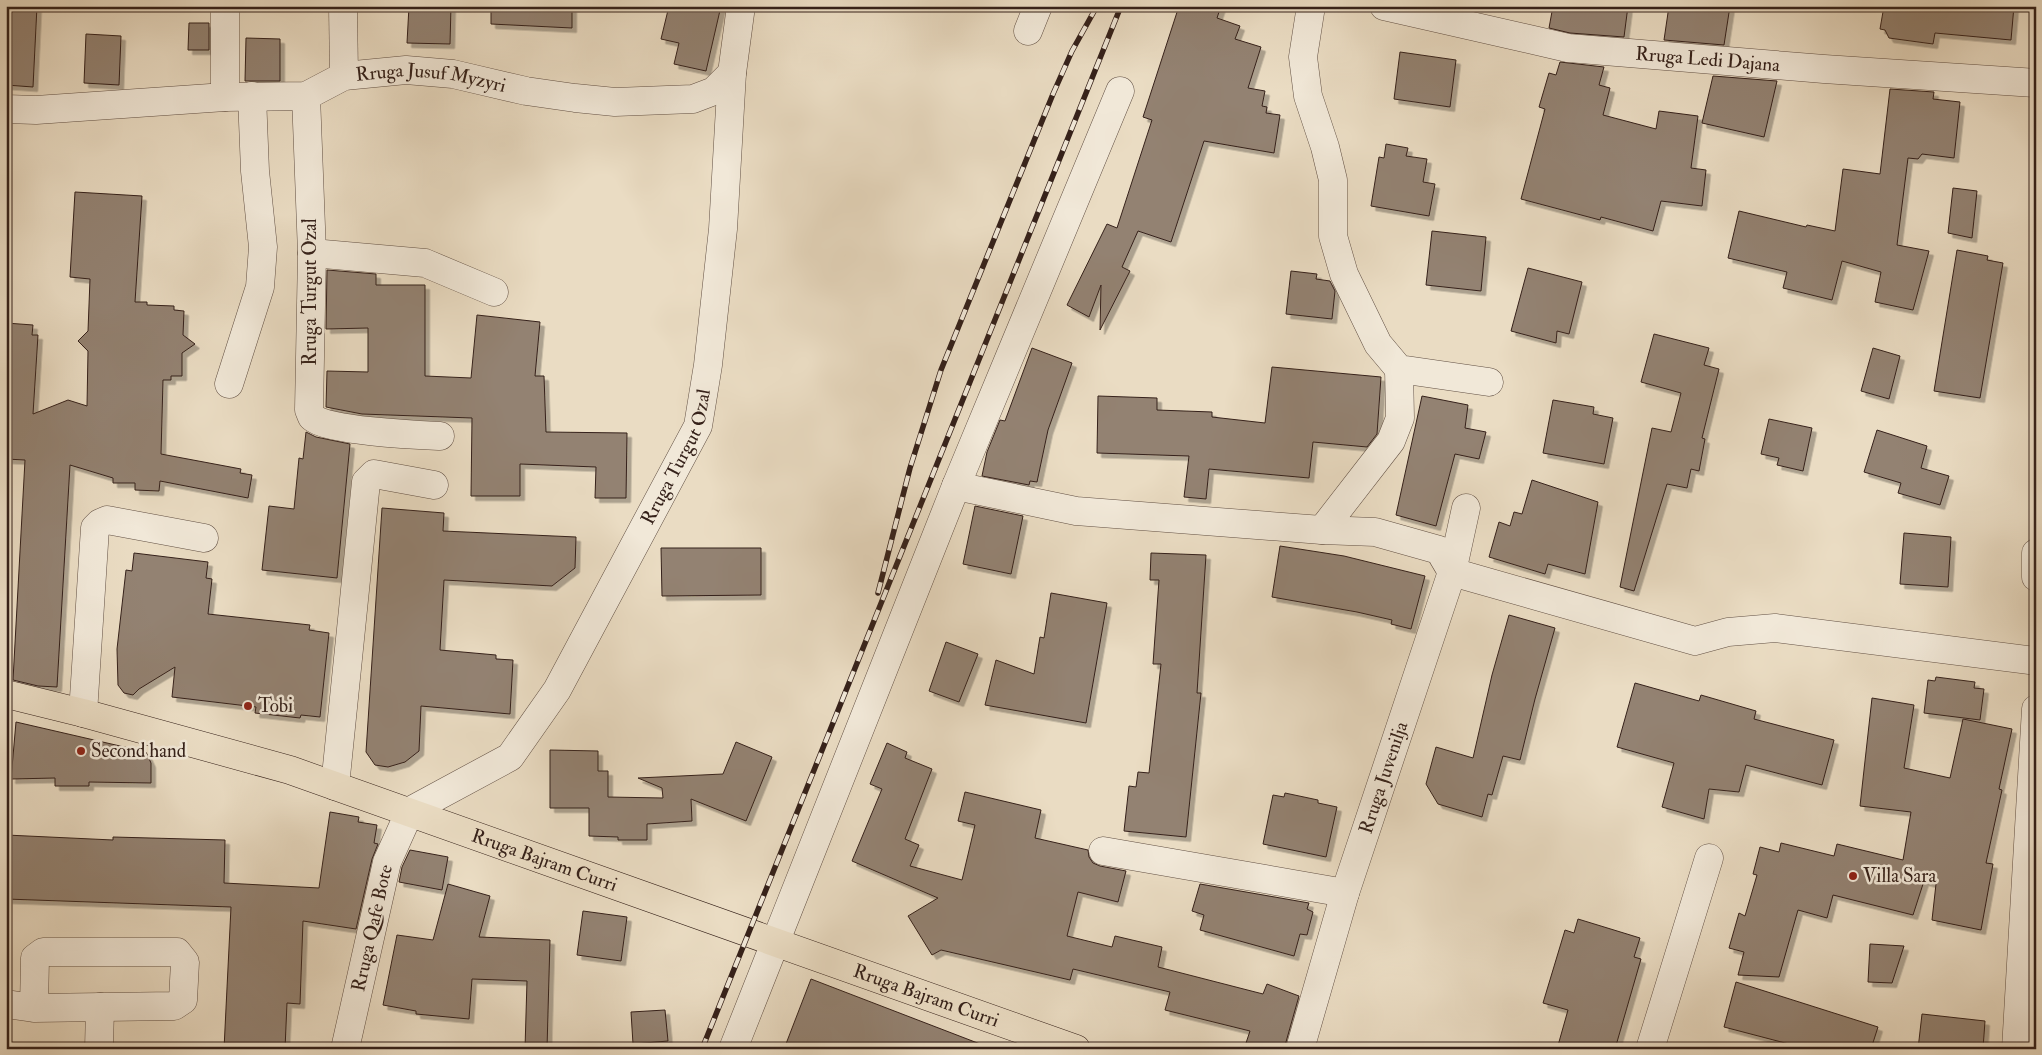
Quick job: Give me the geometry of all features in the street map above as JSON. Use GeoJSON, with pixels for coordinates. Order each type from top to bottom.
{"type":"FeatureCollection","features":[{"type":"Feature","properties":{"kind":"main road","name":"Rruga Bajram Curri"},"geometry":{"type":"LineString","coordinates":[[6,694],[83,713],[290,770],[410,811],[1076,1049]]}},
{"type":"Feature","properties":{"kind":"street"},"geometry":{"type":"LineString","coordinates":[[224,97],[225,6]]}},
{"type":"Feature","properties":{"kind":"street"},"geometry":{"type":"LineString","coordinates":[[343,6],[344,76]]}},
{"type":"Feature","properties":{"kind":"street","name":"Rruga Turgut Ozal"},"geometry":{"type":"LineString","coordinates":[[410,811],[510,757],[557,690],[698,426],[708,365],[723,229],[732,73],[741,6]]}},
{"type":"Feature","properties":{"kind":"street"},"geometry":{"type":"LineString","coordinates":[[1028,31],[1038,6]]}},
{"type":"Feature","properties":{"kind":"street"},"geometry":{"type":"LineString","coordinates":[[1311,6],[1303,57],[1308,96],[1325,147],[1333,180],[1333,236],[1344,274],[1378,344],[1399,369],[1400,418],[1391,441],[1322,530]]}},
{"type":"Feature","properties":{"kind":"street","name":"Rruga Ledi Dajana"},"geometry":{"type":"LineString","coordinates":[[1384,6],[1568,48],[1824,69],[2036,83]]}},
{"type":"Feature","properties":{"kind":"street","name":"Rruga Jusuf Myzyri"},"geometry":{"type":"LineString","coordinates":[[6,109],[36,110],[224,97],[306,96],[344,76],[406,70],[453,74],[526,91],[615,102],[694,99],[714,91],[732,73]]}},
{"type":"Feature","properties":{"kind":"street"},"geometry":{"type":"LineString","coordinates":[[733,1049],[956,486],[1120,92]]}},
{"type":"Feature","properties":{"kind":"street"},"geometry":{"type":"LineString","coordinates":[[229,384],[260,287],[263,247],[252,96]]}},
{"type":"Feature","properties":{"kind":"street","name":"Rruga Turgut Ozal"},"geometry":{"type":"LineString","coordinates":[[306,96],[312,253],[309,410],[312,417],[320,422],[365,431],[440,436]]}},
{"type":"Feature","properties":{"kind":"street"},"geometry":{"type":"LineString","coordinates":[[312,253],[425,263],[494,292]]}},
{"type":"Feature","properties":{"kind":"street"},"geometry":{"type":"LineString","coordinates":[[1399,369],[1489,382]]}},
{"type":"Feature","properties":{"kind":"street"},"geometry":{"type":"LineString","coordinates":[[335,786],[366,482],[374,474],[434,485]]}},
{"type":"Feature","properties":{"kind":"street"},"geometry":{"type":"LineString","coordinates":[[956,486],[1076,511],[1322,530],[1375,532],[1439,550],[1452,572],[1695,641],[1728,632],[1775,628],[2036,661]]}},
{"type":"Feature","properties":{"kind":"street","name":"Rruga Juvenilja"},"geometry":{"type":"LineString","coordinates":[[1300,1049],[1345,892],[1452,572],[1466,508]]}},
{"type":"Feature","properties":{"kind":"street"},"geometry":{"type":"LineString","coordinates":[[83,713],[95,528],[107,520],[204,538]]}},
{"type":"Feature","properties":{"kind":"street"},"geometry":{"type":"LineString","coordinates":[[2036,553],[2036,578]]}},
{"type":"Feature","properties":{"kind":"street"},"geometry":{"type":"LineString","coordinates":[[2016,1049],[2036,709]]}},
{"type":"Feature","properties":{"kind":"street","name":"Rruga Qafe Bote"},"geometry":{"type":"LineString","coordinates":[[345,1049],[387,862],[410,811]]}},
{"type":"Feature","properties":{"kind":"street"},"geometry":{"type":"LineString","coordinates":[[1103,851],[1345,892]]}},
{"type":"Feature","properties":{"kind":"street"},"geometry":{"type":"LineString","coordinates":[[1650,1049],[1709,858]]}},
{"type":"Feature","properties":{"kind":"street"},"geometry":{"type":"LineString","coordinates":[[6,1004],[34,1008],[174,1006],[183,1000],[185,962],[177,952],[43,952],[35,958],[34,1008]]}},
{"type":"Feature","properties":{"kind":"street"},"geometry":{"type":"LineString","coordinates":[[100,1007],[100,1049]]}},
{"type":"Feature","properties":{"kind":"building"},"geometry":{"type":"Polygon","coordinates":[[[6,6],[37,6],[33,87],[6,85],[6,6]]]}},
{"type":"Feature","properties":{"kind":"building"},"geometry":{"type":"Polygon","coordinates":[[[409,6],[451,6],[450,44],[407,43],[409,6]]]}},
{"type":"Feature","properties":{"kind":"building"},"geometry":{"type":"Polygon","coordinates":[[[491,6],[572,6],[572,28],[491,24],[491,6]]]}},
{"type":"Feature","properties":{"kind":"building"},"geometry":{"type":"Polygon","coordinates":[[[669,6],[721,6],[706,71],[674,64],[679,43],[661,39],[669,6]]]}},
{"type":"Feature","properties":{"kind":"building"},"geometry":{"type":"Polygon","coordinates":[[[1179,6],[1221,6],[1217,18],[1240,26],[1235,39],[1261,47],[1248,88],[1265,91],[1262,106],[1267,107],[1266,113],[1280,115],[1274,153],[1204,141],[1171,242],[1138,231],[1122,267],[1130,271],[1100,330],[1101,285],[1089,317],[1067,305],[1107,224],[1117,228],[1152,120],[1143,117],[1179,6]]]}},
{"type":"Feature","properties":{"kind":"building"},"geometry":{"type":"Polygon","coordinates":[[[1553,6],[1628,6],[1624,37],[1570,33],[1549,28],[1553,6]]]}},
{"type":"Feature","properties":{"kind":"building"},"geometry":{"type":"Polygon","coordinates":[[[1669,6],[1730,6],[1724,45],[1664,40],[1669,6]]]}},
{"type":"Feature","properties":{"kind":"building"},"geometry":{"type":"Polygon","coordinates":[[[1884,6],[1941,6],[1964,9],[1964,6],[2014,6],[2011,40],[1935,33],[1933,44],[1889,38],[1885,30],[1880,29],[1884,6]]]}},
{"type":"Feature","properties":{"kind":"building"},"geometry":{"type":"Polygon","coordinates":[[[189,23],[209,23],[209,50],[188,50],[189,23]]]}},
{"type":"Feature","properties":{"kind":"building"},"geometry":{"type":"Polygon","coordinates":[[[86,34],[121,36],[119,85],[84,83],[86,34]]]}},
{"type":"Feature","properties":{"kind":"building"},"geometry":{"type":"Polygon","coordinates":[[[246,38],[280,39],[280,81],[245,81],[246,38]]]}},
{"type":"Feature","properties":{"kind":"building"},"geometry":{"type":"Polygon","coordinates":[[[1400,52],[1456,60],[1450,107],[1394,99],[1400,52]]]}},
{"type":"Feature","properties":{"kind":"building"},"geometry":{"type":"Polygon","coordinates":[[[1560,62],[1604,67],[1599,85],[1610,88],[1603,115],[1656,129],[1659,111],[1698,116],[1691,168],[1706,170],[1702,206],[1661,201],[1653,231],[1601,217],[1600,220],[1521,199],[1545,109],[1539,107],[1549,73],[1556,75],[1560,62]]]}},
{"type":"Feature","properties":{"kind":"building"},"geometry":{"type":"Polygon","coordinates":[[[1713,76],[1777,81],[1764,137],[1702,123],[1713,76]]]}},
{"type":"Feature","properties":{"kind":"building"},"geometry":{"type":"Polygon","coordinates":[[[1890,89],[1934,92],[1933,99],[1960,102],[1954,158],[1922,154],[1918,159],[1908,158],[1897,245],[1929,251],[1913,310],[1875,302],[1881,272],[1842,261],[1832,300],[1783,288],[1787,272],[1728,258],[1739,211],[1806,227],[1807,225],[1835,231],[1843,169],[1880,174],[1890,89]]]}},
{"type":"Feature","properties":{"kind":"building"},"geometry":{"type":"Polygon","coordinates":[[[1386,144],[1408,148],[1406,156],[1427,159],[1423,182],[1435,184],[1429,216],[1371,206],[1379,157],[1384,158],[1386,144]]]}},
{"type":"Feature","properties":{"kind":"building"},"geometry":{"type":"Polygon","coordinates":[[[1953,188],[1977,191],[1972,238],[1948,233],[1953,188]]]}},
{"type":"Feature","properties":{"kind":"building"},"geometry":{"type":"Polygon","coordinates":[[[75,192],[142,196],[135,302],[147,302],[147,305],[174,306],[174,310],[184,311],[183,335],[195,344],[182,353],[182,376],[171,376],[171,380],[163,380],[161,454],[241,469],[240,473],[252,475],[248,498],[160,481],[159,491],[135,490],[135,483],[113,483],[113,478],[70,465],[57,687],[38,686],[13,680],[25,460],[6,459],[6,323],[33,325],[32,335],[38,335],[33,414],[68,400],[87,406],[88,351],[78,341],[88,331],[90,279],[70,277],[75,192]]]}},
{"type":"Feature","properties":{"kind":"building"},"geometry":{"type":"Polygon","coordinates":[[[1432,231],[1486,237],[1481,291],[1426,285],[1432,231]]]}},
{"type":"Feature","properties":{"kind":"building"},"geometry":{"type":"Polygon","coordinates":[[[1957,250],[1988,256],[1987,260],[2003,263],[1980,398],[1934,391],[1957,250]]]}},
{"type":"Feature","properties":{"kind":"building"},"geometry":{"type":"Polygon","coordinates":[[[1528,268],[1582,282],[1569,334],[1557,331],[1556,343],[1511,331],[1528,268]]]}},
{"type":"Feature","properties":{"kind":"building"},"geometry":{"type":"Polygon","coordinates":[[[327,270],[376,274],[376,285],[425,285],[425,376],[471,378],[477,315],[540,322],[535,376],[544,376],[546,432],[627,433],[626,498],[595,498],[596,467],[520,464],[520,496],[471,496],[472,418],[362,414],[326,407],[327,371],[368,372],[368,328],[326,329],[327,270]]]}},
{"type":"Feature","properties":{"kind":"building"},"geometry":{"type":"Polygon","coordinates":[[[1291,271],[1317,274],[1316,279],[1330,281],[1335,291],[1332,319],[1286,314],[1291,271]]]}},
{"type":"Feature","properties":{"kind":"building"},"geometry":{"type":"Polygon","coordinates":[[[1654,334],[1709,348],[1704,365],[1719,369],[1702,438],[1705,439],[1699,471],[1691,469],[1687,488],[1667,484],[1634,591],[1620,587],[1652,428],[1671,432],[1681,393],[1641,382],[1654,334]]]}},
{"type":"Feature","properties":{"kind":"building"},"geometry":{"type":"Polygon","coordinates":[[[1032,348],[1072,363],[1048,430],[1037,482],[1030,481],[1029,485],[982,476],[987,452],[1000,420],[1005,421],[1032,348]]]}},
{"type":"Feature","properties":{"kind":"building"},"geometry":{"type":"Polygon","coordinates":[[[1873,348],[1900,356],[1889,399],[1861,391],[1873,348]]]}},
{"type":"Feature","properties":{"kind":"building"},"geometry":{"type":"Polygon","coordinates":[[[1272,367],[1381,377],[1377,434],[1367,447],[1313,442],[1309,478],[1209,469],[1206,499],[1184,497],[1189,456],[1097,453],[1098,396],[1157,398],[1157,410],[1212,412],[1212,417],[1265,423],[1272,367]]]}},
{"type":"Feature","properties":{"kind":"building"},"geometry":{"type":"Polygon","coordinates":[[[1422,396],[1468,405],[1465,428],[1486,432],[1479,459],[1455,454],[1436,526],[1396,515],[1422,396]]]}},
{"type":"Feature","properties":{"kind":"building"},"geometry":{"type":"Polygon","coordinates":[[[1553,400],[1594,407],[1593,414],[1613,418],[1604,464],[1543,453],[1553,400]]]}},
{"type":"Feature","properties":{"kind":"building"},"geometry":{"type":"Polygon","coordinates":[[[1769,419],[1812,428],[1803,471],[1777,465],[1779,458],[1761,454],[1769,419]]]}},
{"type":"Feature","properties":{"kind":"building"},"geometry":{"type":"Polygon","coordinates":[[[1877,430],[1927,446],[1921,468],[1949,476],[1940,505],[1898,493],[1901,483],[1864,472],[1877,430]]]}},
{"type":"Feature","properties":{"kind":"building"},"geometry":{"type":"Polygon","coordinates":[[[306,432],[316,437],[350,444],[337,578],[262,570],[269,506],[294,509],[299,458],[303,459],[306,432]]]}},
{"type":"Feature","properties":{"kind":"building"},"geometry":{"type":"Polygon","coordinates":[[[1532,480],[1598,502],[1585,574],[1548,564],[1545,574],[1489,557],[1499,522],[1510,526],[1514,512],[1522,514],[1532,480]]]}},
{"type":"Feature","properties":{"kind":"building"},"geometry":{"type":"Polygon","coordinates":[[[975,506],[1023,516],[1011,574],[963,564],[975,506]]]}},
{"type":"Feature","properties":{"kind":"building"},"geometry":{"type":"Polygon","coordinates":[[[382,508],[444,513],[443,531],[576,537],[575,568],[552,586],[444,580],[440,650],[496,655],[496,659],[513,660],[510,714],[421,706],[419,751],[405,762],[388,767],[375,765],[366,752],[382,508]]]}},
{"type":"Feature","properties":{"kind":"building"},"geometry":{"type":"Polygon","coordinates":[[[1904,533],[1951,537],[1948,587],[1900,584],[1904,533]]]}},
{"type":"Feature","properties":{"kind":"building"},"geometry":{"type":"Polygon","coordinates":[[[1280,546],[1344,556],[1425,576],[1411,629],[1391,624],[1392,620],[1272,597],[1280,546]]]}},
{"type":"Feature","properties":{"kind":"building"},"geometry":{"type":"Polygon","coordinates":[[[661,548],[761,548],[761,595],[662,596],[661,548]]]}},
{"type":"Feature","properties":{"kind":"building"},"geometry":{"type":"Polygon","coordinates":[[[134,553],[208,562],[206,578],[212,579],[208,614],[310,625],[309,630],[329,633],[320,717],[301,715],[300,718],[255,713],[256,707],[172,697],[175,667],[139,689],[133,695],[124,693],[118,685],[117,649],[126,570],[132,571],[134,553]]]}},
{"type":"Feature","properties":{"kind":"building"},"geometry":{"type":"Polygon","coordinates":[[[1151,553],[1206,555],[1197,693],[1201,693],[1186,837],[1124,831],[1129,786],[1136,787],[1138,772],[1149,773],[1161,664],[1153,664],[1159,580],[1150,580],[1151,553]]]}},
{"type":"Feature","properties":{"kind":"building"},"geometry":{"type":"Polygon","coordinates":[[[1051,593],[1107,603],[1086,723],[985,705],[996,660],[1034,674],[1040,637],[1044,638],[1051,593]]]}},
{"type":"Feature","properties":{"kind":"building"},"geometry":{"type":"Polygon","coordinates":[[[1509,615],[1555,628],[1520,760],[1503,756],[1492,795],[1488,794],[1482,817],[1438,804],[1426,784],[1436,747],[1473,758],[1492,675],[1509,615]]]}},
{"type":"Feature","properties":{"kind":"building"},"geometry":{"type":"Polygon","coordinates":[[[946,642],[978,654],[959,702],[929,691],[946,642]]]}},
{"type":"Feature","properties":{"kind":"building"},"geometry":{"type":"Polygon","coordinates":[[[1936,677],[1975,682],[1974,688],[1984,689],[1980,720],[1924,713],[1928,680],[1935,681],[1936,677]]]}},
{"type":"Feature","properties":{"kind":"building"},"geometry":{"type":"Polygon","coordinates":[[[1635,683],[1699,701],[1701,695],[1756,711],[1754,719],[1834,740],[1822,785],[1746,765],[1739,792],[1709,789],[1704,819],[1662,807],[1674,763],[1617,747],[1635,683]]]}},
{"type":"Feature","properties":{"kind":"building"},"geometry":{"type":"Polygon","coordinates":[[[1872,698],[1914,705],[1904,768],[1950,778],[1963,719],[2012,729],[1999,789],[2002,790],[1986,863],[1993,864],[1981,930],[1932,920],[1936,884],[1924,881],[1913,915],[1833,895],[1827,918],[1798,910],[1779,977],[1738,975],[1744,952],[1729,948],[1739,913],[1745,916],[1757,875],[1753,874],[1760,847],[1779,852],[1781,843],[1834,856],[1837,844],[1903,860],[1911,812],[1860,806],[1872,698]]]}},
{"type":"Feature","properties":{"kind":"building"},"geometry":{"type":"Polygon","coordinates":[[[16,722],[146,752],[151,763],[151,783],[89,782],[89,786],[55,786],[55,778],[11,779],[16,722]]]}},
{"type":"Feature","properties":{"kind":"building"},"geometry":{"type":"Polygon","coordinates":[[[736,742],[772,757],[746,821],[691,799],[692,821],[647,824],[647,840],[618,840],[618,837],[589,836],[589,808],[550,808],[550,750],[598,751],[598,771],[608,771],[608,797],[663,798],[662,788],[638,778],[723,774],[736,742]]]}},
{"type":"Feature","properties":{"kind":"building"},"geometry":{"type":"Polygon","coordinates":[[[887,743],[907,752],[905,758],[932,769],[905,839],[919,845],[910,866],[962,880],[975,825],[958,821],[965,792],[1041,810],[1035,838],[1088,850],[1089,857],[1093,863],[1126,871],[1118,902],[1078,892],[1067,936],[1112,947],[1115,936],[1162,947],[1158,967],[1263,994],[1267,984],[1299,996],[1284,1049],[1244,1049],[1250,1031],[1165,1010],[1170,992],[1073,969],[1070,980],[941,950],[932,955],[908,916],[938,898],[852,861],[882,789],[870,784],[887,743]]]}},
{"type":"Feature","properties":{"kind":"building"},"geometry":{"type":"Polygon","coordinates":[[[1285,793],[1318,800],[1318,803],[1337,807],[1326,857],[1263,844],[1273,795],[1284,797],[1285,793]]]}},
{"type":"Feature","properties":{"kind":"building"},"geometry":{"type":"Polygon","coordinates":[[[330,812],[359,817],[358,822],[377,825],[374,843],[378,844],[372,859],[356,929],[303,921],[300,1004],[287,1003],[285,1049],[224,1049],[231,907],[6,899],[6,835],[113,840],[113,837],[225,840],[224,883],[319,888],[330,812]]]}},
{"type":"Feature","properties":{"kind":"building"},"geometry":{"type":"Polygon","coordinates":[[[410,850],[448,857],[442,890],[399,882],[402,867],[410,850]]]}},
{"type":"Feature","properties":{"kind":"building"},"geometry":{"type":"Polygon","coordinates":[[[448,884],[490,896],[479,937],[550,940],[547,1049],[525,1049],[527,981],[472,979],[469,1019],[416,1014],[416,1011],[383,1005],[397,935],[433,940],[448,884]]]}},
{"type":"Feature","properties":{"kind":"building"},"geometry":{"type":"Polygon","coordinates":[[[1200,884],[1309,903],[1307,909],[1313,912],[1307,935],[1300,934],[1294,956],[1200,930],[1204,915],[1192,911],[1200,884]]]}},
{"type":"Feature","properties":{"kind":"building"},"geometry":{"type":"Polygon","coordinates":[[[583,911],[627,917],[621,961],[577,955],[583,911]]]}},
{"type":"Feature","properties":{"kind":"building"},"geometry":{"type":"Polygon","coordinates":[[[1578,919],[1640,938],[1634,957],[1641,959],[1615,1049],[1557,1049],[1568,1010],[1543,1003],[1565,930],[1574,933],[1578,919]]]}},
{"type":"Feature","properties":{"kind":"building"},"geometry":{"type":"Polygon","coordinates":[[[1870,944],[1904,946],[1892,983],[1868,982],[1870,944]]]}},
{"type":"Feature","properties":{"kind":"building"},"geometry":{"type":"Polygon","coordinates":[[[811,979],[988,1047],[988,1049],[784,1049],[811,979]]]}},
{"type":"Feature","properties":{"kind":"building"},"geometry":{"type":"Polygon","coordinates":[[[1736,982],[1878,1027],[1871,1049],[1808,1049],[1724,1027],[1736,982]]]}},
{"type":"Feature","properties":{"kind":"building"},"geometry":{"type":"Polygon","coordinates":[[[665,1010],[668,1041],[633,1044],[631,1012],[665,1010]]]}},
{"type":"Feature","properties":{"kind":"building"},"geometry":{"type":"Polygon","coordinates":[[[1922,1014],[1985,1021],[1983,1049],[1918,1049],[1922,1014]]]}},
{"type":"Feature","properties":{"kind":"railway"},"geometry":{"type":"LineString","coordinates":[[878,593],[910,468],[941,370],[1053,94],[1072,51],[1097,6]]}},
{"type":"Feature","properties":{"kind":"railway"},"geometry":{"type":"LineString","coordinates":[[702,1049],[1121,6]]}},
{"type":"Feature","properties":{"kind":"place","name":"Tobi"},"geometry":{"type":"Point","coordinates":[248,706]}},
{"type":"Feature","properties":{"kind":"place","name":"Second hand"},"geometry":{"type":"Point","coordinates":[81,751]}},
{"type":"Feature","properties":{"kind":"place","name":"Villa Sara"},"geometry":{"type":"Point","coordinates":[1853,876]}}]}
